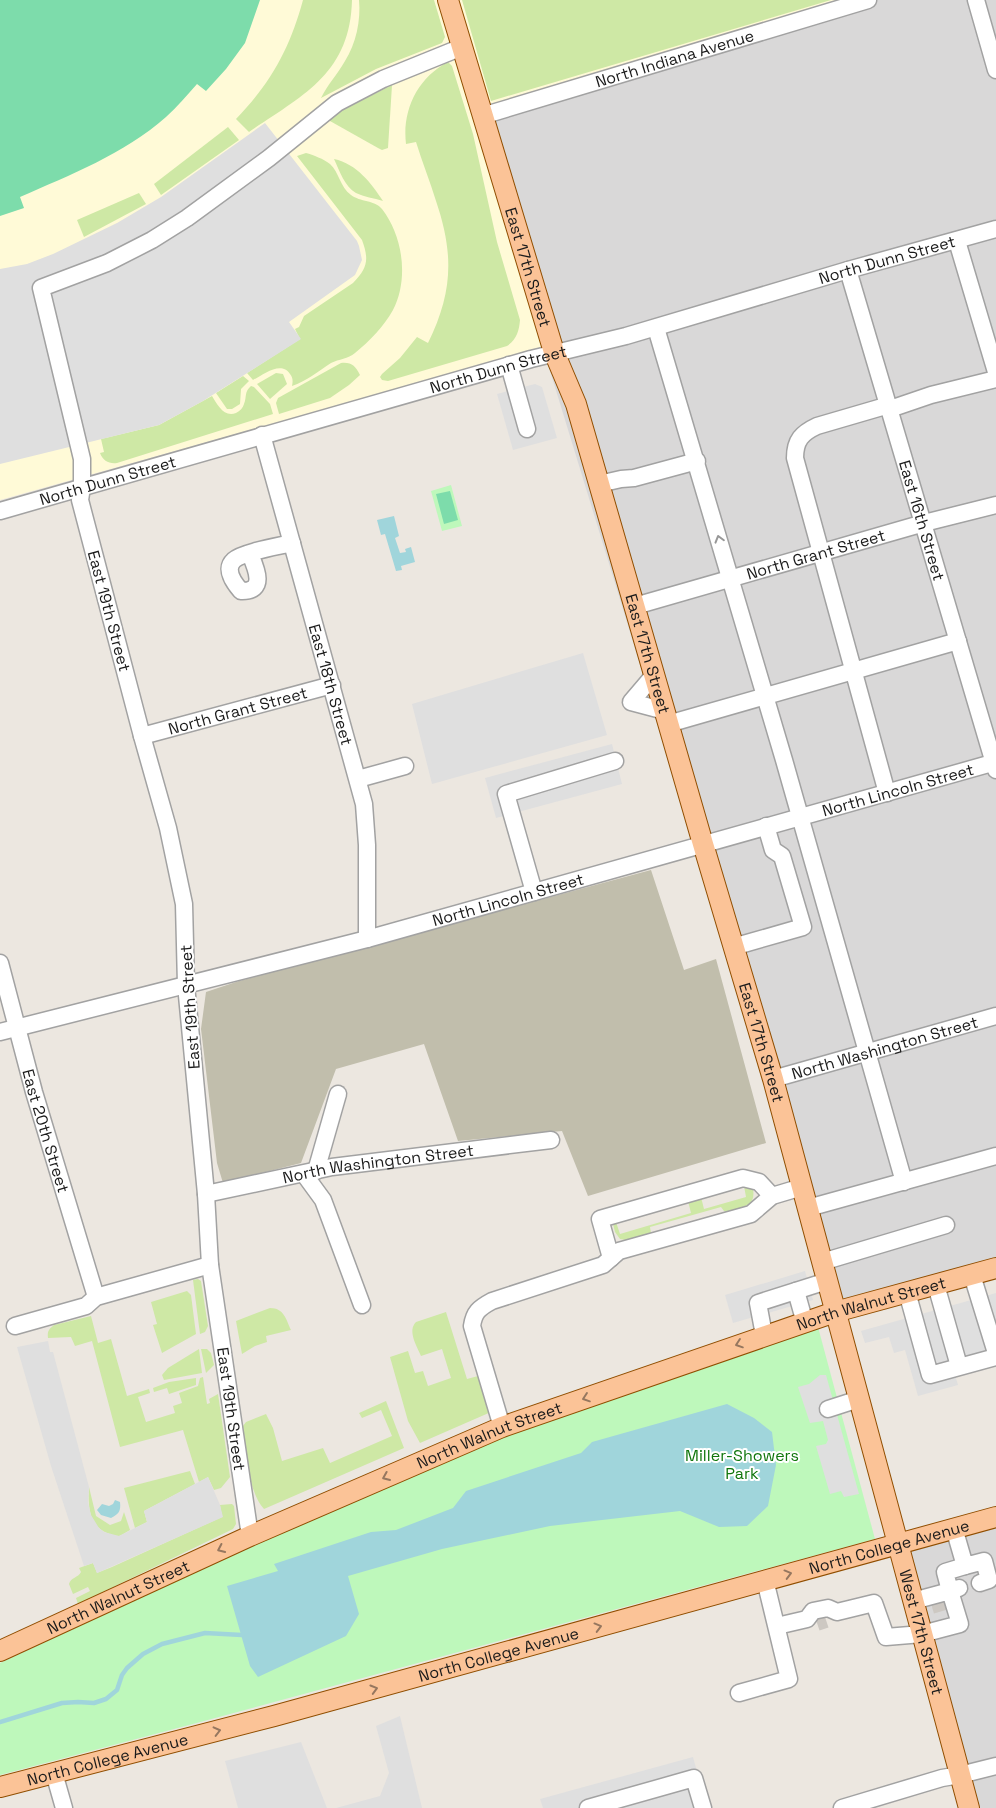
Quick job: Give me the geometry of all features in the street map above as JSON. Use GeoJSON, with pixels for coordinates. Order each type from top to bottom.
{"type":"FeatureCollection","features":[{"type":"Feature","properties":{"kind":"main road","name":"East 17th Street"},"geometry":{"type":"LineString","coordinates":[[448,0],[554,352],[576,404],[600,484],[703,844],[773,1078],[835,1312]]}},
{"type":"Feature","properties":{"kind":"main road","name":"North Walnut Street"},"geometry":{"type":"LineString","coordinates":[[0,1651],[250,1536],[502,1427],[835,1312],[996,1268]]}},
{"type":"Feature","properties":{"kind":"main road","name":"West 17th Street"},"geometry":{"type":"LineString","coordinates":[[835,1312],[969,1808]]}},
{"type":"Feature","properties":{"kind":"main road","name":"North College Avenue"},"geometry":{"type":"LineString","coordinates":[[0,1787],[274,1716],[996,1517]]}},
{"type":"Feature","properties":{"kind":"street","name":"North Indiana Avenue"},"geometry":{"type":"LineString","coordinates":[[482,116],[868,0]]}},
{"type":"Feature","properties":{"kind":"street"},"geometry":{"type":"LineString","coordinates":[[976,0],[996,70]]}},
{"type":"Feature","properties":{"kind":"street","name":"East 19th Street"},"geometry":{"type":"LineString","coordinates":[[250,1536],[210,1265],[206,1194],[186,985],[184,904],[168,828],[80,500],[82,459],[41,288],[107,263],[159,236],[207,204],[269,158],[337,103],[383,79],[462,47]]}},
{"type":"Feature","properties":{"kind":"street","name":"North Dunn Street"},"geometry":{"type":"LineString","coordinates":[[0,511],[262,436],[350,404],[656,328],[848,270],[996,229]]}},
{"type":"Feature","properties":{"kind":"street"},"geometry":{"type":"LineString","coordinates":[[957,241],[996,372]]}},
{"type":"Feature","properties":{"kind":"street","name":"East 16th Street"},"geometry":{"type":"LineString","coordinates":[[848,270],[995,765]]}},
{"type":"Feature","properties":{"kind":"street"},"geometry":{"type":"LineString","coordinates":[[656,328],[697,461],[904,1182]]}},
{"type":"Feature","properties":{"kind":"street"},"geometry":{"type":"LineString","coordinates":[[509,365],[527,429]]}},
{"type":"Feature","properties":{"kind":"street"},"geometry":{"type":"LineString","coordinates":[[887,792],[795,458],[797,442],[807,431],[817,426],[996,379]]}},
{"type":"Feature","properties":{"kind":"street","name":"East 18th Street"},"geometry":{"type":"LineString","coordinates":[[262,436],[364,804],[367,844],[368,939]]}},
{"type":"Feature","properties":{"kind":"street"},"geometry":{"type":"LineString","coordinates":[[600,484],[634,478],[697,461]]}},
{"type":"Feature","properties":{"kind":"street","name":"North Grant Street"},"geometry":{"type":"LineString","coordinates":[[635,606],[924,523],[996,505]]}},
{"type":"Feature","properties":{"kind":"street"},"geometry":{"type":"LineString","coordinates":[[250,554],[292,543]]}},
{"type":"Feature","properties":{"kind":"street"},"geometry":{"type":"LineString","coordinates":[[654,675],[626,703],[667,718],[764,696],[958,641]]}},
{"type":"Feature","properties":{"kind":"street","name":"North Grant Street"},"geometry":{"type":"LineString","coordinates":[[142,736],[332,685]]}},
{"type":"Feature","properties":{"kind":"street"},"geometry":{"type":"LineString","coordinates":[[534,892],[506,794],[615,761]]}},
{"type":"Feature","properties":{"kind":"street","name":"North Lincoln Street"},"geometry":{"type":"LineString","coordinates":[[0,1032],[368,939],[887,792],[995,765]]}},
{"type":"Feature","properties":{"kind":"street"},"geometry":{"type":"LineString","coordinates":[[358,779],[404,766]]}},
{"type":"Feature","properties":{"kind":"street"},"geometry":{"type":"LineString","coordinates":[[733,946],[803,928],[782,856],[773,850],[766,826]]}},
{"type":"Feature","properties":{"kind":"street","name":"East 20th Street"},"geometry":{"type":"LineString","coordinates":[[0,963],[16,1027],[96,1297]]}},
{"type":"Feature","properties":{"kind":"street","name":"North Washington Street"},"geometry":{"type":"LineString","coordinates":[[773,1078],[996,1016]]}},
{"type":"Feature","properties":{"kind":"street"},"geometry":{"type":"LineString","coordinates":[[338,1094],[310,1172],[323,1200],[362,1304]]}},
{"type":"Feature","properties":{"kind":"street","name":"North Washington Street"},"geometry":{"type":"LineString","coordinates":[[206,1194],[332,1167],[551,1140]]}},
{"type":"Feature","properties":{"kind":"street"},"geometry":{"type":"LineString","coordinates":[[808,1208],[996,1156]]}},
{"type":"Feature","properties":{"kind":"street"},"geometry":{"type":"LineString","coordinates":[[611,1258],[600,1219],[743,1178],[760,1182],[772,1196]]}},
{"type":"Feature","properties":{"kind":"street"},"geometry":{"type":"LineString","coordinates":[[502,1427],[472,1326],[473,1316],[479,1308],[492,1301],[603,1265],[619,1251],[751,1214],[772,1196],[802,1188]]}},
{"type":"Feature","properties":{"kind":"street"},"geometry":{"type":"LineString","coordinates":[[822,1262],[946,1225]]}},
{"type":"Feature","properties":{"kind":"street"},"geometry":{"type":"LineString","coordinates":[[15,1326],[86,1306],[96,1297],[210,1265]]}},
{"type":"Feature","properties":{"kind":"street"},"geometry":{"type":"LineString","coordinates":[[907,1292],[930,1374],[959,1366],[996,1355],[972,1274]]}},
{"type":"Feature","properties":{"kind":"street"},"geometry":{"type":"LineString","coordinates":[[764,1335],[758,1303],[828,1281]]}},
{"type":"Feature","properties":{"kind":"street"},"geometry":{"type":"LineString","coordinates":[[936,1284],[959,1366]]}},
{"type":"Feature","properties":{"kind":"street"},"geometry":{"type":"LineString","coordinates":[[796,1291],[805,1323]]}},
{"type":"Feature","properties":{"kind":"street"},"geometry":{"type":"LineString","coordinates":[[828,1409],[859,1399]]}},
{"type":"Feature","properties":{"kind":"street"},"geometry":{"type":"LineString","coordinates":[[954,1528],[965,1566]]}},
{"type":"Feature","properties":{"kind":"street"},"geometry":{"type":"LineString","coordinates":[[777,1626],[822,1619],[874,1603],[886,1637],[922,1634],[944,1622],[960,1624],[946,1592],[945,1572],[984,1561],[989,1580],[980,1582]]}},
{"type":"Feature","properties":{"kind":"street"},"geometry":{"type":"LineString","coordinates":[[739,1693],[789,1679],[765,1580]]}},
{"type":"Feature","properties":{"kind":"street"},"geometry":{"type":"LineString","coordinates":[[913,1601],[946,1592]]}},
{"type":"Feature","properties":{"kind":"street"},"geometry":{"type":"LineString","coordinates":[[842,1808],[942,1778],[996,1766]]}},
{"type":"Feature","properties":{"kind":"street"},"geometry":{"type":"LineString","coordinates":[[54,1773],[64,1808]]}},
{"type":"Feature","properties":{"kind":"street"},"geometry":{"type":"LineString","coordinates":[[588,1808],[694,1778],[702,1808]]}},
{"type":"Feature","properties":{"kind":"shaded area"},"geometry":{"type":"Polygon","coordinates":[[[0,0],[850,0],[474,112],[543,348],[0,500],[0,0]]]}},
{"type":"Feature","properties":{"kind":"shaded area"},"geometry":{"type":"Polygon","coordinates":[[[869,0],[996,0],[996,1272],[839,1315],[543,348],[474,112],[869,0]]]}},
{"type":"Feature","properties":{"kind":"shaded area"},"geometry":{"type":"Polygon","coordinates":[[[265,123],[357,241],[362,260],[355,275],[289,322],[301,339],[203,401],[159,425],[0,464],[0,269],[27,264],[53,254],[117,223],[161,197],[265,123]]]}},
{"type":"Feature","properties":{"kind":"shaded area"},"geometry":{"type":"Polygon","coordinates":[[[535,384],[542,387],[557,438],[513,450],[497,394],[535,384]]]}},
{"type":"Feature","properties":{"kind":"shaded area"},"geometry":{"type":"Polygon","coordinates":[[[583,653],[607,735],[432,784],[412,704],[583,653]]]}},
{"type":"Feature","properties":{"kind":"shaded area"},"geometry":{"type":"Polygon","coordinates":[[[612,744],[622,784],[496,818],[485,778],[612,744]]]}},
{"type":"Feature","properties":{"kind":"shaded area"},"geometry":{"type":"Polygon","coordinates":[[[651,870],[684,970],[716,959],[766,1143],[588,1196],[562,1131],[458,1141],[424,1044],[336,1069],[301,1163],[223,1183],[217,1163],[201,1029],[206,992],[239,981],[651,870]]]}},
{"type":"Feature","properties":{"kind":"shaded area"},"geometry":{"type":"Polygon","coordinates":[[[805,1271],[813,1300],[733,1323],[725,1295],[805,1271]]]}},
{"type":"Feature","properties":{"kind":"shaded area"},"geometry":{"type":"Polygon","coordinates":[[[996,1293],[996,1363],[955,1375],[958,1385],[918,1396],[905,1350],[894,1353],[889,1337],[865,1343],[861,1331],[996,1293]]]}},
{"type":"Feature","properties":{"kind":"shaded area"},"geometry":{"type":"Polygon","coordinates":[[[48,1341],[50,1352],[53,1352],[89,1487],[88,1502],[91,1515],[99,1528],[104,1532],[119,1536],[147,1522],[144,1511],[208,1477],[223,1517],[97,1573],[93,1563],[84,1566],[51,1466],[17,1347],[48,1341]]]}},
{"type":"Feature","properties":{"kind":"shaded area"},"geometry":{"type":"Polygon","coordinates":[[[820,1375],[826,1375],[859,1494],[844,1497],[841,1491],[830,1494],[816,1446],[826,1444],[828,1440],[823,1421],[810,1423],[798,1387],[809,1384],[820,1375]]]}},
{"type":"Feature","properties":{"kind":"shaded area"},"geometry":{"type":"Polygon","coordinates":[[[996,1515],[996,1808],[969,1808],[894,1544],[996,1515]]]}},
{"type":"Feature","properties":{"kind":"shaded area"},"geometry":{"type":"Polygon","coordinates":[[[400,1716],[422,1808],[336,1808],[380,1796],[389,1773],[376,1726],[400,1716]]]}},
{"type":"Feature","properties":{"kind":"shaded area"},"geometry":{"type":"Polygon","coordinates":[[[301,1742],[327,1808],[238,1808],[225,1761],[301,1742]]]}},
{"type":"Feature","properties":{"kind":"shaded area"},"geometry":{"type":"Polygon","coordinates":[[[693,1757],[707,1808],[543,1808],[540,1799],[693,1757]]]}},
{"type":"Feature","properties":{"kind":"green space"},"geometry":{"type":"Polygon","coordinates":[[[0,0],[260,0],[245,43],[226,69],[206,91],[197,84],[166,117],[150,130],[96,163],[20,197],[24,208],[0,216],[0,0]]]}},
{"type":"Feature","properties":{"kind":"green space"},"geometry":{"type":"Polygon","coordinates":[[[303,0],[352,0],[349,25],[343,47],[333,65],[320,80],[288,106],[249,132],[236,119],[259,92],[278,64],[292,34],[303,0]]]}},
{"type":"Feature","properties":{"kind":"green space"},"geometry":{"type":"Polygon","coordinates":[[[359,0],[434,0],[445,37],[442,43],[376,69],[321,98],[342,66],[355,40],[359,0]]]}},
{"type":"Feature","properties":{"kind":"green space"},"geometry":{"type":"Polygon","coordinates":[[[462,0],[831,0],[491,101],[462,0]]]}},
{"type":"Feature","properties":{"kind":"green space"},"geometry":{"type":"Polygon","coordinates":[[[448,62],[452,66],[473,134],[497,242],[520,320],[519,328],[515,338],[507,346],[388,381],[382,380],[380,377],[382,374],[400,358],[417,337],[428,343],[442,307],[446,290],[448,256],[442,220],[416,142],[406,144],[405,132],[409,108],[420,86],[437,69],[448,62]]]}},
{"type":"Feature","properties":{"kind":"green space"},"geometry":{"type":"Polygon","coordinates":[[[392,85],[388,148],[382,150],[330,121],[331,116],[392,85]]]}},
{"type":"Feature","properties":{"kind":"green space"},"geometry":{"type":"Polygon","coordinates":[[[228,127],[239,140],[161,195],[154,184],[228,127]]]}},
{"type":"Feature","properties":{"kind":"green space"},"geometry":{"type":"Polygon","coordinates":[[[306,153],[330,164],[336,171],[344,188],[351,195],[375,204],[382,209],[395,232],[399,245],[402,272],[398,298],[393,310],[371,338],[352,355],[331,363],[307,379],[292,386],[291,375],[282,368],[272,370],[253,380],[247,373],[300,339],[295,329],[299,327],[304,316],[353,283],[362,273],[366,263],[366,253],[362,240],[297,156],[306,153]]]}},
{"type":"Feature","properties":{"kind":"green space"},"geometry":{"type":"Polygon","coordinates":[[[334,159],[350,165],[363,175],[383,201],[362,196],[352,190],[343,178],[334,159]]]}},
{"type":"Feature","properties":{"kind":"green space"},"geometry":{"type":"Polygon","coordinates":[[[139,193],[146,204],[84,237],[77,220],[139,193]]]}},
{"type":"Feature","properties":{"kind":"green space"},"geometry":{"type":"Polygon","coordinates":[[[341,363],[353,365],[360,375],[330,398],[279,414],[276,403],[278,398],[341,363]]]}},
{"type":"Feature","properties":{"kind":"green space"},"geometry":{"type":"Polygon","coordinates":[[[276,373],[283,374],[287,384],[270,399],[257,384],[276,373]]]}},
{"type":"Feature","properties":{"kind":"green space"},"geometry":{"type":"Polygon","coordinates":[[[243,376],[249,381],[241,389],[240,404],[232,409],[227,409],[216,393],[243,376]]]}},
{"type":"Feature","properties":{"kind":"green space"},"geometry":{"type":"Polygon","coordinates":[[[251,386],[270,404],[273,414],[117,463],[107,461],[100,453],[104,452],[101,439],[159,425],[212,396],[224,412],[228,414],[236,413],[243,407],[246,392],[251,386]]]}},
{"type":"Feature","properties":{"kind":"green space"},"geometry":{"type":"Polygon","coordinates":[[[451,485],[462,526],[442,531],[431,491],[451,485]]]}},
{"type":"Feature","properties":{"kind":"green space"},"geometry":{"type":"Polygon","coordinates":[[[450,491],[458,520],[444,524],[436,494],[450,491]]]}},
{"type":"Feature","properties":{"kind":"green space"},"geometry":{"type":"Polygon","coordinates":[[[752,1184],[753,1197],[744,1207],[726,1212],[721,1207],[650,1227],[651,1233],[626,1240],[620,1239],[615,1232],[613,1224],[616,1222],[620,1234],[691,1213],[688,1201],[701,1197],[704,1209],[746,1197],[744,1186],[752,1184]]]}},
{"type":"Feature","properties":{"kind":"green space"},"geometry":{"type":"Polygon","coordinates":[[[198,1279],[201,1281],[208,1326],[205,1332],[200,1334],[193,1280],[198,1279]]]}},
{"type":"Feature","properties":{"kind":"green space"},"geometry":{"type":"Polygon","coordinates":[[[187,1291],[191,1295],[196,1334],[162,1353],[153,1325],[157,1324],[151,1302],[187,1291]]]}},
{"type":"Feature","properties":{"kind":"green space"},"geometry":{"type":"Polygon","coordinates":[[[270,1308],[275,1308],[281,1312],[291,1330],[266,1336],[267,1342],[255,1346],[242,1354],[236,1321],[270,1308]]]}},
{"type":"Feature","properties":{"kind":"green space"},"geometry":{"type":"Polygon","coordinates":[[[446,1312],[467,1379],[478,1376],[491,1412],[420,1443],[408,1421],[390,1357],[408,1351],[415,1373],[423,1371],[428,1386],[451,1378],[442,1349],[421,1356],[412,1330],[416,1322],[446,1312]]]}},
{"type":"Feature","properties":{"kind":"green space"},"geometry":{"type":"Polygon","coordinates":[[[91,1316],[98,1343],[111,1339],[127,1396],[149,1389],[150,1393],[138,1397],[146,1422],[175,1413],[173,1406],[182,1403],[179,1393],[198,1386],[200,1378],[203,1377],[207,1404],[210,1403],[209,1399],[218,1394],[230,1477],[221,1488],[214,1490],[208,1477],[199,1482],[183,1430],[120,1447],[92,1341],[75,1346],[71,1337],[48,1338],[49,1330],[54,1325],[91,1316]]]}},
{"type":"Feature","properties":{"kind":"green space","name":"Miller-Showers Park"},"geometry":{"type":"Polygon","coordinates":[[[818,1327],[875,1539],[0,1775],[0,1663],[318,1515],[509,1434],[818,1327]]]}},
{"type":"Feature","properties":{"kind":"green space"},"geometry":{"type":"Polygon","coordinates":[[[199,1349],[202,1373],[164,1380],[162,1375],[168,1368],[199,1349]]]}},
{"type":"Feature","properties":{"kind":"green space"},"geometry":{"type":"Polygon","coordinates":[[[201,1349],[207,1349],[211,1353],[214,1365],[206,1373],[201,1349]]]}},
{"type":"Feature","properties":{"kind":"green space"},"geometry":{"type":"Polygon","coordinates":[[[196,1378],[196,1385],[169,1394],[167,1388],[154,1392],[153,1388],[169,1382],[196,1378]]]}},
{"type":"Feature","properties":{"kind":"green space"},"geometry":{"type":"Polygon","coordinates":[[[386,1401],[404,1448],[264,1509],[258,1501],[251,1481],[243,1426],[246,1422],[266,1414],[273,1428],[282,1461],[323,1448],[330,1463],[392,1436],[381,1410],[362,1418],[359,1413],[386,1401]]]}},
{"type":"Feature","properties":{"kind":"green space"},"geometry":{"type":"Polygon","coordinates":[[[190,1471],[195,1484],[144,1511],[147,1522],[135,1528],[124,1488],[190,1471]]]}},
{"type":"Feature","properties":{"kind":"green space"},"geometry":{"type":"Polygon","coordinates":[[[89,1487],[96,1516],[110,1525],[121,1521],[124,1512],[130,1530],[120,1536],[116,1536],[107,1533],[96,1525],[90,1513],[89,1487]]]}},
{"type":"Feature","properties":{"kind":"green space"},"geometry":{"type":"Polygon","coordinates":[[[232,1504],[234,1506],[236,1524],[233,1529],[78,1604],[76,1598],[90,1591],[88,1587],[73,1594],[69,1584],[81,1572],[79,1568],[93,1563],[97,1573],[112,1567],[222,1517],[220,1505],[232,1504]]]}},
{"type":"Feature","properties":{"kind":"water"},"geometry":{"type":"Polygon","coordinates":[[[394,516],[399,536],[395,538],[400,553],[406,552],[405,549],[411,547],[415,562],[401,566],[402,570],[396,571],[385,534],[381,535],[377,520],[394,516]]]}},
{"type":"Feature","properties":{"kind":"water"},"geometry":{"type":"Polygon","coordinates":[[[727,1404],[754,1418],[772,1432],[776,1465],[768,1506],[747,1526],[719,1527],[680,1511],[550,1526],[442,1549],[348,1576],[359,1614],[346,1636],[258,1677],[250,1666],[227,1586],[278,1571],[274,1564],[371,1532],[396,1530],[453,1508],[466,1491],[581,1453],[592,1442],[727,1404]]]}},
{"type":"Feature","properties":{"kind":"water"},"geometry":{"type":"Polygon","coordinates":[[[115,1500],[120,1502],[120,1508],[118,1514],[114,1517],[101,1515],[97,1510],[102,1504],[109,1506],[115,1500]]]}},
{"type":"Feature","properties":{"kind":"waterway"},"geometry":{"type":"LineString","coordinates":[[0,1722],[62,1703],[94,1703],[106,1699],[117,1690],[122,1675],[127,1668],[143,1654],[162,1644],[205,1633],[242,1635]]}},
{"type":"Feature","properties":{"kind":"tunnel"},"geometry":{"type":"LineString","coordinates":[[937,1596],[943,1616]]}},
{"type":"Feature","properties":{"kind":"tunnel"},"geometry":{"type":"LineString","coordinates":[[817,1623],[826,1620]]}}]}
